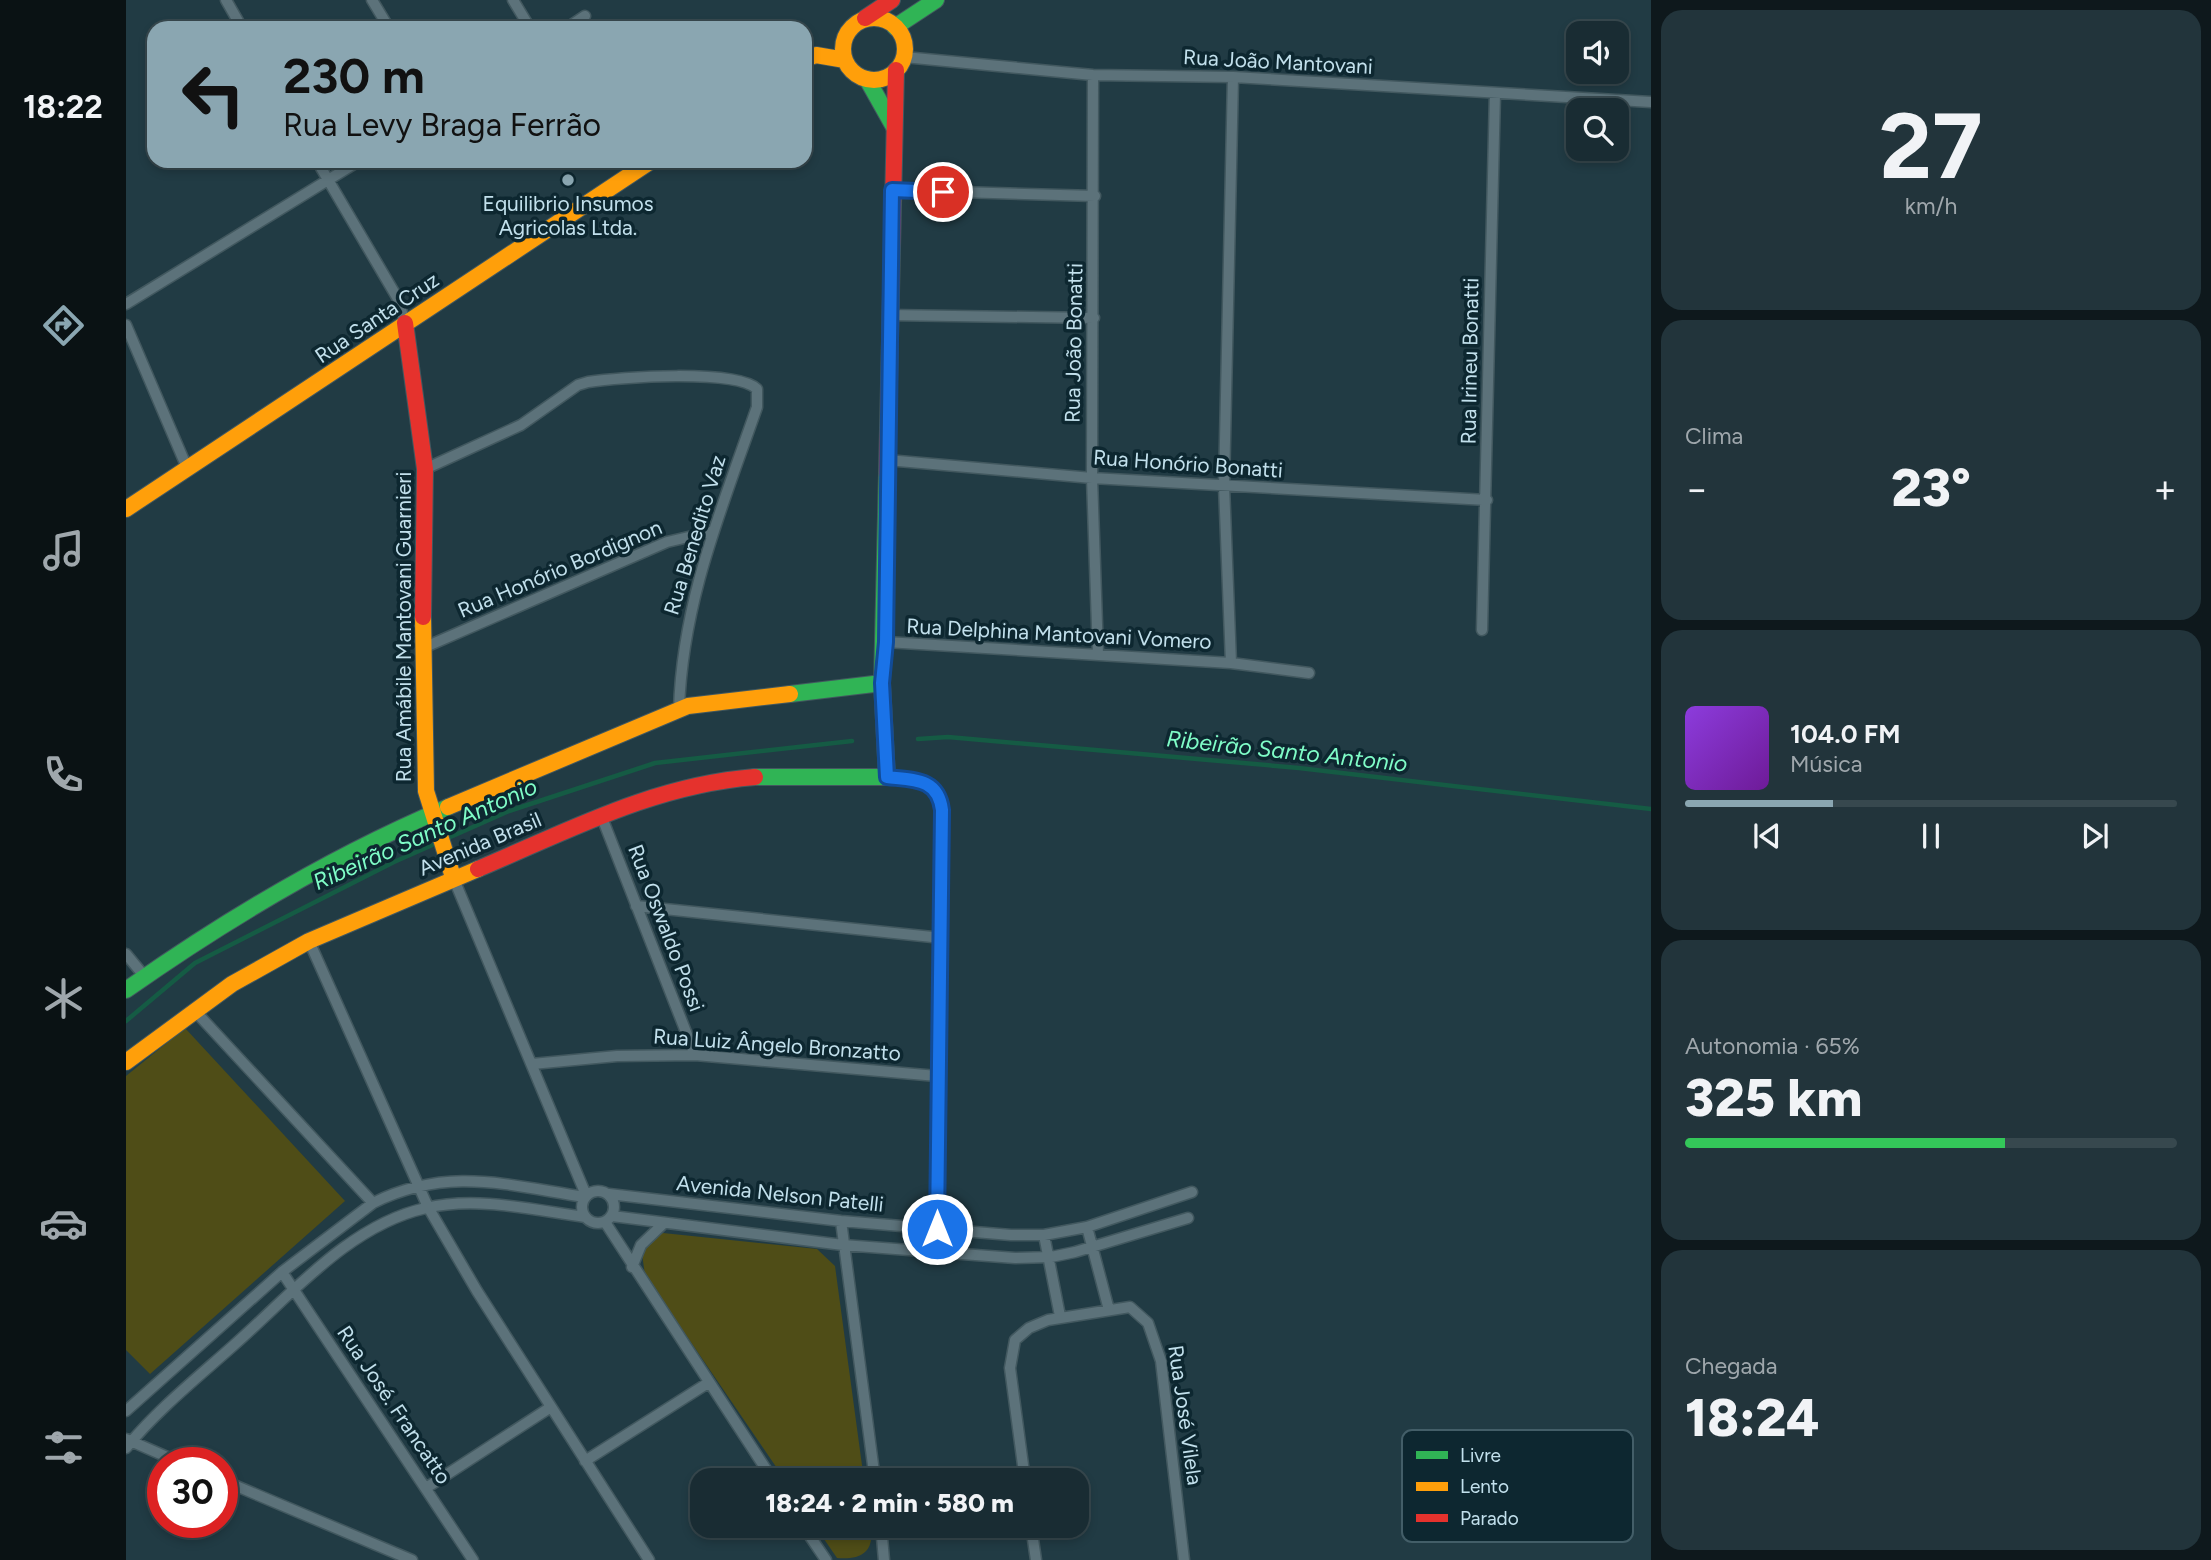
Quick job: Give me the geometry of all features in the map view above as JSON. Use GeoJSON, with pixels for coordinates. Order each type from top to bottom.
{"type":"FeatureCollection","features":[{"type":"Feature","properties":{"kind":"main road"},"geometry":{"type":"LineString","coordinates":[[892,0],[852,27],[844,43],[845,60],[854,72],[867,79],[895,129]]}},
{"type":"Feature","properties":{"kind":"main road"},"geometry":{"type":"LineString","coordinates":[[895,27],[936,0]]}},
{"type":"Feature","properties":{"kind":"main road"},"geometry":{"type":"LineString","coordinates":[[860,22],[878,19],[895,27],[904,41],[895,129],[889,315],[886,642],[882,683],[887,777]]}},
{"type":"Feature","properties":{"kind":"main road"},"geometry":{"type":"LineString","coordinates":[[812,56],[845,60]]}},
{"type":"Feature","properties":{"kind":"main road"},"geometry":{"type":"LineString","coordinates":[[867,79],[888,76],[900,63]]}},
{"type":"Feature","properties":{"kind":"main road","name":"Rua Santa Cruz"},"geometry":{"type":"LineString","coordinates":[[126,509],[640,168]]}},
{"type":"Feature","properties":{"kind":"main road","name":"Rua Amábile Mantovani Guarnieri"},"geometry":{"type":"LineString","coordinates":[[405,323],[425,469],[423,648],[426,791],[433,821],[452,874]]}},
{"type":"Feature","properties":{"kind":"main road"},"geometry":{"type":"LineString","coordinates":[[126,990],[234,915],[272,894],[679,710],[882,683]]}},
{"type":"Feature","properties":{"kind":"main road","name":"Avenida Brasil"},"geometry":{"type":"LineString","coordinates":[[126,1062],[244,977],[309,942],[452,874],[601,815],[668,790],[723,778],[793,775],[887,777]]}},
{"type":"Feature","properties":{"kind":"street"},"geometry":{"type":"LineString","coordinates":[[226,0],[238,21]]}},
{"type":"Feature","properties":{"kind":"street"},"geometry":{"type":"LineString","coordinates":[[372,0],[385,21]]}},
{"type":"Feature","properties":{"kind":"street"},"geometry":{"type":"LineString","coordinates":[[513,0],[526,21]]}},
{"type":"Feature","properties":{"kind":"street"},"geometry":{"type":"LineString","coordinates":[[578,21],[585,16]]}},
{"type":"Feature","properties":{"kind":"street","name":"Rua João Mantovani"},"geometry":{"type":"LineString","coordinates":[[900,63],[1094,75],[1233,77],[1651,102]]}},
{"type":"Feature","properties":{"kind":"street","name":"Rua João Bonatti"},"geometry":{"type":"LineString","coordinates":[[1094,75],[1092,478],[1098,654]]}},
{"type":"Feature","properties":{"kind":"street"},"geometry":{"type":"LineString","coordinates":[[1231,663],[1224,486],[1233,77]]}},
{"type":"Feature","properties":{"kind":"street","name":"Rua Irineu Bonatti"},"geometry":{"type":"LineString","coordinates":[[1482,630],[1495,93]]}},
{"type":"Feature","properties":{"kind":"street"},"geometry":{"type":"LineString","coordinates":[[321,168],[398,299],[405,323]]}},
{"type":"Feature","properties":{"kind":"street"},"geometry":{"type":"LineString","coordinates":[[126,304],[348,168]]}},
{"type":"Feature","properties":{"kind":"street"},"geometry":{"type":"LineString","coordinates":[[892,190],[1095,196]]}},
{"type":"Feature","properties":{"kind":"street"},"geometry":{"type":"LineString","coordinates":[[889,315],[1094,318]]}},
{"type":"Feature","properties":{"kind":"street"},"geometry":{"type":"LineString","coordinates":[[126,324],[188,470]]}},
{"type":"Feature","properties":{"kind":"street","name":"Rua Benedito Vaz"},"geometry":{"type":"LineString","coordinates":[[425,469],[521,425],[578,385],[588,382],[719,376],[745,381],[757,389],[757,407],[694,592],[683,657],[679,710]]}},
{"type":"Feature","properties":{"kind":"street","name":"Rua Honório Bonatti"},"geometry":{"type":"LineString","coordinates":[[887,460],[1092,478],[1487,500]]}},
{"type":"Feature","properties":{"kind":"street","name":"Rua Honório Bordignon"},"geometry":{"type":"LineString","coordinates":[[423,648],[667,542],[714,531]]}},
{"type":"Feature","properties":{"kind":"street","name":"Rua Delphina Mantovani Vomero"},"geometry":{"type":"LineString","coordinates":[[886,642],[1231,663],[1309,673]]}},
{"type":"Feature","properties":{"kind":"street"},"geometry":{"type":"LineString","coordinates":[[887,777],[924,781],[932,786],[939,798],[942,938],[937,1076],[937,1229]]}},
{"type":"Feature","properties":{"kind":"street","name":"Rua Oswaldo Possi"},"geometry":{"type":"LineString","coordinates":[[601,815],[695,1055]]}},
{"type":"Feature","properties":{"kind":"street","name":"Rua Amábile Mantovani Guarnieri"},"geometry":{"type":"LineString","coordinates":[[452,874],[586,1196]]}},
{"type":"Feature","properties":{"kind":"street"},"geometry":{"type":"LineString","coordinates":[[636,906],[942,938]]}},
{"type":"Feature","properties":{"kind":"street"},"geometry":{"type":"LineString","coordinates":[[309,942],[420,1184],[428,1207],[649,1560]]}},
{"type":"Feature","properties":{"kind":"street"},"geometry":{"type":"LineString","coordinates":[[126,954],[145,977]]}},
{"type":"Feature","properties":{"kind":"street"},"geometry":{"type":"LineString","coordinates":[[195,1011],[373,1203]]}},
{"type":"Feature","properties":{"kind":"street","name":"Rua Luiz Ângelo Bronzatto"},"geometry":{"type":"LineString","coordinates":[[532,1064],[617,1056],[695,1055],[937,1076]]}},
{"type":"Feature","properties":{"kind":"street"},"geometry":{"type":"LineString","coordinates":[[126,1411],[282,1272],[373,1203],[420,1184],[460,1180],[586,1196],[597,1190],[609,1194],[614,1206],[608,1219]]}},
{"type":"Feature","properties":{"kind":"street","name":"Avenida Nelson Patelli"},"geometry":{"type":"LineString","coordinates":[[609,1194],[841,1221],[979,1234],[1044,1235],[1087,1227],[1192,1192]]}},
{"type":"Feature","properties":{"kind":"street"},"geometry":{"type":"LineString","coordinates":[[585,1217],[582,1205],[586,1196]]}},
{"type":"Feature","properties":{"kind":"street"},"geometry":{"type":"LineString","coordinates":[[147,1450],[128,1443],[295,1291],[356,1239],[383,1223],[428,1207],[496,1205],[585,1217],[592,1222],[608,1219]]}},
{"type":"Feature","properties":{"kind":"street"},"geometry":{"type":"LineString","coordinates":[[608,1219],[632,1267],[765,1468]]}},
{"type":"Feature","properties":{"kind":"street","name":"Avenida Nelson Patelli"},"geometry":{"type":"LineString","coordinates":[[608,1219],[843,1245],[1014,1258],[1051,1257],[1188,1219]]}},
{"type":"Feature","properties":{"kind":"street"},"geometry":{"type":"LineString","coordinates":[[841,1221],[873,1468]]}},
{"type":"Feature","properties":{"kind":"street"},"geometry":{"type":"LineString","coordinates":[[632,1267],[641,1245],[663,1224]]}},
{"type":"Feature","properties":{"kind":"street"},"geometry":{"type":"LineString","coordinates":[[1023,1468],[1010,1368],[1012,1348],[1019,1335],[1029,1328],[1060,1316],[1109,1310],[1087,1227]]}},
{"type":"Feature","properties":{"kind":"street"},"geometry":{"type":"LineString","coordinates":[[1044,1235],[1051,1257],[1060,1316]]}},
{"type":"Feature","properties":{"kind":"street","name":"Rua José. Francatto"},"geometry":{"type":"LineString","coordinates":[[282,1272],[472,1560]]}},
{"type":"Feature","properties":{"kind":"street","name":"Rua José Vilela"},"geometry":{"type":"LineString","coordinates":[[1109,1310],[1130,1307],[1137,1311],[1155,1338],[1161,1361],[1184,1560]]}},
{"type":"Feature","properties":{"kind":"street"},"geometry":{"type":"LineString","coordinates":[[585,1461],[708,1383]]}},
{"type":"Feature","properties":{"kind":"street"},"geometry":{"type":"LineString","coordinates":[[426,1488],[551,1407]]}},
{"type":"Feature","properties":{"kind":"street"},"geometry":{"type":"LineString","coordinates":[[238,1487],[412,1560]]}},
{"type":"Feature","properties":{"kind":"street"},"geometry":{"type":"LineString","coordinates":[[811,1538],[826,1560]]}},
{"type":"Feature","properties":{"kind":"street"},"geometry":{"type":"LineString","coordinates":[[882,1538],[884,1560]]}},
{"type":"Feature","properties":{"kind":"street"},"geometry":{"type":"LineString","coordinates":[[1033,1538],[1036,1560]]}},
{"type":"Feature","properties":{"kind":"shaded area"},"geometry":{"type":"Polygon","coordinates":[[[185,1028],[345,1201],[150,1374],[126,1350],[126,1076],[185,1028]]]}},
{"type":"Feature","properties":{"kind":"shaded area"},"geometry":{"type":"Polygon","coordinates":[[[663,1233],[817,1249],[835,1266],[862,1468],[777,1468],[645,1275],[641,1247],[650,1238],[663,1233]]]}},
{"type":"Feature","properties":{"kind":"shaded area"},"geometry":{"type":"Polygon","coordinates":[[[823,1538],[871,1538],[869,1547],[860,1555],[837,1558],[823,1538]]]}},
{"type":"Feature","properties":{"kind":"waterway","name":"Ribeirão Santo Antonio"},"geometry":{"type":"LineString","coordinates":[[918,739],[948,737],[1299,768],[1651,809]]}},
{"type":"Feature","properties":{"kind":"waterway","name":"Ribeirão Santo Antonio"},"geometry":{"type":"LineString","coordinates":[[126,1021],[195,963],[394,862],[509,811],[655,763],[852,741]]}},
{"type":"Feature","properties":{"kind":"traffic: fast"},"geometry":{"type":"LineString","coordinates":[[895,27],[936,0]]}},
{"type":"Feature","properties":{"kind":"traffic: fast"},"geometry":{"type":"LineString","coordinates":[[867,79],[894,127]]}},
{"type":"Feature","properties":{"kind":"traffic: fast"},"geometry":{"type":"LineString","coordinates":[[755,777],[887,777],[882,683],[887,473]]}},
{"type":"Feature","properties":{"kind":"traffic: fast"},"geometry":{"type":"LineString","coordinates":[[790,694],[882,683]]}},
{"type":"Feature","properties":{"kind":"traffic: fast"},"geometry":{"type":"LineString","coordinates":[[126,990],[203,938],[282,890],[364,846],[448,807]]}},
{"type":"Feature","properties":{"kind":"traffic: slow"},"geometry":{"type":"LineString","coordinates":[[874,18],[896,27],[905,49],[896,71],[874,80],[852,71],[843,49],[852,27],[874,18]]}},
{"type":"Feature","properties":{"kind":"traffic: slow"},"geometry":{"type":"LineString","coordinates":[[812,56],[845,60]]}},
{"type":"Feature","properties":{"kind":"traffic: slow"},"geometry":{"type":"LineString","coordinates":[[126,509],[640,168]]}},
{"type":"Feature","properties":{"kind":"traffic: slow"},"geometry":{"type":"LineString","coordinates":[[423,617],[426,791],[453,877]]}},
{"type":"Feature","properties":{"kind":"traffic: slow"},"geometry":{"type":"LineString","coordinates":[[448,807],[688,706],[790,694]]}},
{"type":"Feature","properties":{"kind":"traffic: slow"},"geometry":{"type":"LineString","coordinates":[[126,1062],[232,984],[309,941],[478,869]]}},
{"type":"Feature","properties":{"kind":"traffic: jam"},"geometry":{"type":"LineString","coordinates":[[865,18],[892,0]]}},
{"type":"Feature","properties":{"kind":"traffic: jam"},"geometry":{"type":"LineString","coordinates":[[887,473],[896,70]]}},
{"type":"Feature","properties":{"kind":"traffic: jam"},"geometry":{"type":"LineString","coordinates":[[405,323],[425,469],[423,617]]}},
{"type":"Feature","properties":{"kind":"traffic: jam"},"geometry":{"type":"LineString","coordinates":[[478,869],[647,799],[682,789],[755,777]]}},
{"type":"Feature","properties":{"kind":"place","name":"Equilibrio Insumos Agricolas Ltda."},"geometry":{"type":"Point","coordinates":[568,180]}},
{"type":"Feature","properties":{"kind":"route"},"geometry":{"type":"LineString","coordinates":[[937,1229],[942,810],[938,793],[929,783],[887,777],[882,683],[886,642],[892,190],[943,192]]}}]}
